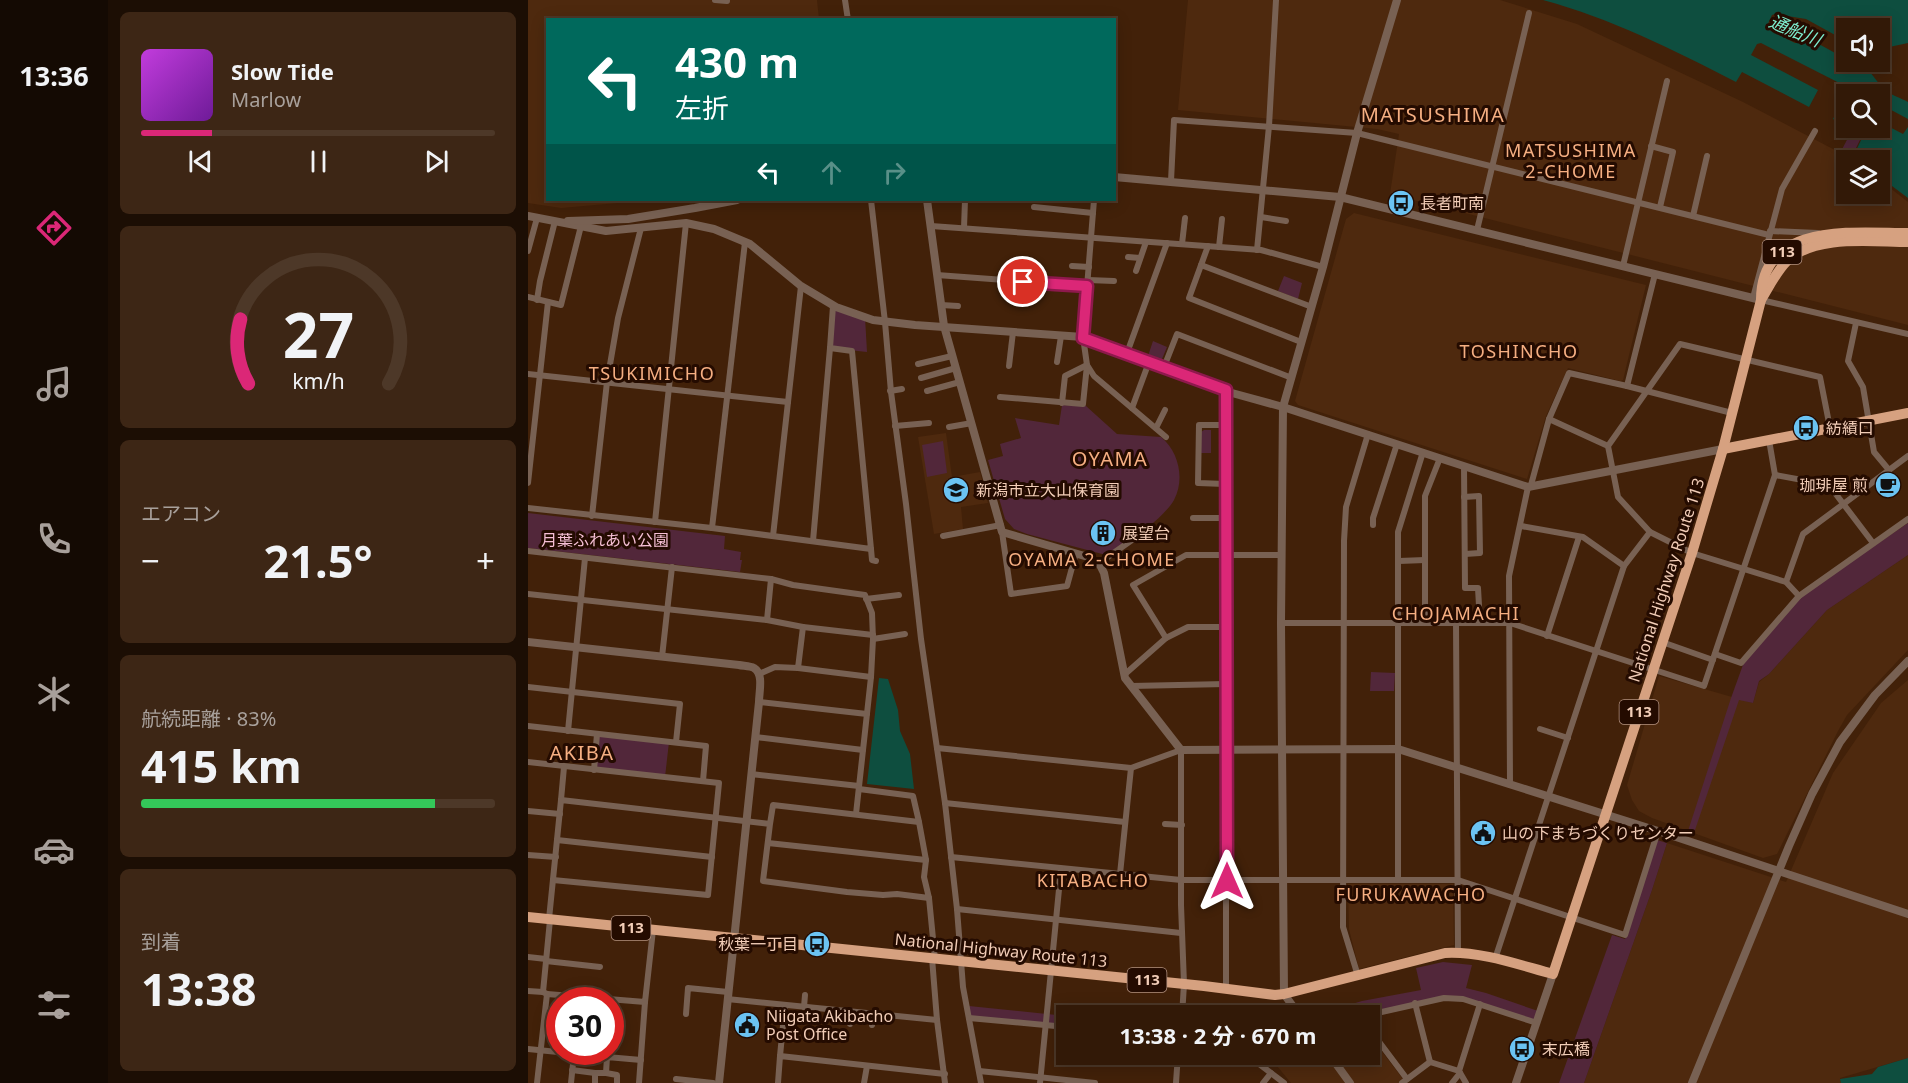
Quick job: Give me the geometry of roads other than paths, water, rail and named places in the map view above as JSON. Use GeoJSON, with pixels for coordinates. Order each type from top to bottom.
{"type":"FeatureCollection","features":[{"type":"Feature","properties":{"kind":"highway","name":"113"},"geometry":{"type":"LineString","coordinates":[[1723,449],[1761,300],[1780,269],[1788,260],[1833,238],[1908,233]]}},
{"type":"Feature","properties":{"kind":"highway","name":"113"},"geometry":{"type":"LineString","coordinates":[[1833,238],[1908,242]]}},
{"type":"Feature","properties":{"kind":"highway"},"geometry":{"type":"LineString","coordinates":[[1723,449],[1908,413]]}},
{"type":"Feature","properties":{"kind":"highway","name":"National Highway Route 113"},"geometry":{"type":"LineString","coordinates":[[528,917],[1275,995],[1445,953],[1458,952],[1553,974],[1692,553],[1723,449]]}},
{"type":"Feature","properties":{"kind":"street"},"geometry":{"type":"LineString","coordinates":[[715,0],[727,1]]}},
{"type":"Feature","properties":{"kind":"street"},"geometry":{"type":"LineString","coordinates":[[845,0],[848,18]]}},
{"type":"Feature","properties":{"kind":"street"},"geometry":{"type":"LineString","coordinates":[[1257,250],[1269,126],[1276,0]]}},
{"type":"Feature","properties":{"kind":"street"},"geometry":{"type":"LineString","coordinates":[[1292,1005],[1284,994],[1281,623],[1283,407],[1323,267],[1357,133],[1397,0]]}},
{"type":"Feature","properties":{"kind":"street"},"geometry":{"type":"LineString","coordinates":[[1477,230],[1529,13]]}},
{"type":"Feature","properties":{"kind":"street"},"geometry":{"type":"LineString","coordinates":[[1623,266],[1667,81]]}},
{"type":"Feature","properties":{"kind":"street"},"geometry":{"type":"LineString","coordinates":[[1171,182],[1174,120],[1357,133],[1770,233],[1833,238]]}},
{"type":"Feature","properties":{"kind":"street"},"geometry":{"type":"LineString","coordinates":[[1761,300],[1754,294],[1782,189],[1815,131]]}},
{"type":"Feature","properties":{"kind":"street"},"geometry":{"type":"LineString","coordinates":[[1651,146],[1673,152],[1660,207]]}},
{"type":"Feature","properties":{"kind":"street"},"geometry":{"type":"LineString","coordinates":[[1693,216],[1707,156]]}},
{"type":"Feature","properties":{"kind":"street"},"geometry":{"type":"LineString","coordinates":[[1116,177],[1340,197],[1908,334]]}},
{"type":"Feature","properties":{"kind":"street"},"geometry":{"type":"LineString","coordinates":[[556,222],[628,219],[731,201]]}},
{"type":"Feature","properties":{"kind":"street"},"geometry":{"type":"LineString","coordinates":[[871,201],[885,322],[890,391],[921,639],[945,803],[963,987],[981,1083]]}},
{"type":"Feature","properties":{"kind":"street"},"geometry":{"type":"LineString","coordinates":[[927,201],[944,327],[1001,529],[1011,594],[1067,586],[1076,553]]}},
{"type":"Feature","properties":{"kind":"street"},"geometry":{"type":"LineString","coordinates":[[964,228],[965,201]]}},
{"type":"Feature","properties":{"kind":"street"},"geometry":{"type":"LineString","coordinates":[[999,397],[1083,404],[1087,365],[1083,338],[1094,201]]}},
{"type":"Feature","properties":{"kind":"street"},"geometry":{"type":"LineString","coordinates":[[1034,207],[1093,213]]}},
{"type":"Feature","properties":{"kind":"street"},"geometry":{"type":"LineString","coordinates":[[528,251],[532,217],[606,231],[686,223],[714,228],[750,244],[801,286],[833,306],[873,320],[1083,338],[1226,390],[1529,486],[1723,449]]}},
{"type":"Feature","properties":{"kind":"street"},"geometry":{"type":"LineString","coordinates":[[1261,217],[1286,220]]}},
{"type":"Feature","properties":{"kind":"street"},"geometry":{"type":"LineString","coordinates":[[1182,244],[1185,218]]}},
{"type":"Feature","properties":{"kind":"street"},"geometry":{"type":"LineString","coordinates":[[1220,247],[1222,219]]}},
{"type":"Feature","properties":{"kind":"street"},"geometry":{"type":"LineString","coordinates":[[537,300],[556,222]]}},
{"type":"Feature","properties":{"kind":"street"},"geometry":{"type":"LineString","coordinates":[[655,522],[686,223]]}},
{"type":"Feature","properties":{"kind":"street"},"geometry":{"type":"LineString","coordinates":[[528,297],[561,305],[581,226]]}},
{"type":"Feature","properties":{"kind":"street"},"geometry":{"type":"LineString","coordinates":[[931,226],[1257,250],[1323,267]]}},
{"type":"Feature","properties":{"kind":"street"},"geometry":{"type":"LineString","coordinates":[[592,516],[607,382],[618,318],[641,228]]}},
{"type":"Feature","properties":{"kind":"street"},"geometry":{"type":"LineString","coordinates":[[711,528],[745,242]]}},
{"type":"Feature","properties":{"kind":"street"},"geometry":{"type":"LineString","coordinates":[[1136,272],[1146,242]]}},
{"type":"Feature","properties":{"kind":"street"},"geometry":{"type":"LineString","coordinates":[[1127,354],[1167,243]]}},
{"type":"Feature","properties":{"kind":"street"},"geometry":{"type":"LineString","coordinates":[[1208,246],[1189,298],[1301,342]]}},
{"type":"Feature","properties":{"kind":"street"},"geometry":{"type":"LineString","coordinates":[[1128,257],[1140,258]]}},
{"type":"Feature","properties":{"kind":"street"},"geometry":{"type":"LineString","coordinates":[[1201,265],[1312,307]]}},
{"type":"Feature","properties":{"kind":"street"},"geometry":{"type":"LineString","coordinates":[[1072,266],[1089,267]]}},
{"type":"Feature","properties":{"kind":"street"},"geometry":{"type":"LineString","coordinates":[[1627,386],[1655,274]]}},
{"type":"Feature","properties":{"kind":"street"},"geometry":{"type":"LineString","coordinates":[[937,275],[1088,283],[1114,281]]}},
{"type":"Feature","properties":{"kind":"street"},"geometry":{"type":"LineString","coordinates":[[772,536],[801,286]]}},
{"type":"Feature","properties":{"kind":"street"},"geometry":{"type":"LineString","coordinates":[[528,483],[548,302]]}},
{"type":"Feature","properties":{"kind":"street"},"geometry":{"type":"LineString","coordinates":[[941,305],[958,306]]}},
{"type":"Feature","properties":{"kind":"street"},"geometry":{"type":"LineString","coordinates":[[813,541],[833,306]]}},
{"type":"Feature","properties":{"kind":"street"},"geometry":{"type":"LineString","coordinates":[[1856,322],[1848,361],[1863,387],[1874,452],[1889,470]]}},
{"type":"Feature","properties":{"kind":"street"},"geometry":{"type":"LineString","coordinates":[[1008,366],[1013,332]]}},
{"type":"Feature","properties":{"kind":"street"},"geometry":{"type":"LineString","coordinates":[[1164,367],[1177,334],[1292,378]]}},
{"type":"Feature","properties":{"kind":"street"},"geometry":{"type":"LineString","coordinates":[[1057,362],[1061,336]]}},
{"type":"Feature","properties":{"kind":"street"},"geometry":{"type":"LineString","coordinates":[[1799,596],[1786,582],[1692,553],[1650,532],[1618,498],[1608,446],[1680,344],[1820,377],[1830,428]]}},
{"type":"Feature","properties":{"kind":"street"},"geometry":{"type":"LineString","coordinates":[[830,348],[852,351],[872,560],[876,561]]}},
{"type":"Feature","properties":{"kind":"street"},"geometry":{"type":"LineString","coordinates":[[918,364],[952,356]]}},
{"type":"Feature","properties":{"kind":"street"},"geometry":{"type":"LineString","coordinates":[[1132,408],[1149,362]]}},
{"type":"Feature","properties":{"kind":"street"},"geometry":{"type":"LineString","coordinates":[[1062,403],[1065,376],[1087,365]]}},
{"type":"Feature","properties":{"kind":"street"},"geometry":{"type":"LineString","coordinates":[[1087,365],[1094,376],[1166,437]]}},
{"type":"Feature","properties":{"kind":"street"},"geometry":{"type":"LineString","coordinates":[[921,378],[956,368]]}},
{"type":"Feature","properties":{"kind":"street"},"geometry":{"type":"LineString","coordinates":[[1510,785],[1509,576],[1529,486],[1549,419],[1569,373],[1733,413]]}},
{"type":"Feature","properties":{"kind":"street"},"geometry":{"type":"LineString","coordinates":[[528,374],[788,402]]}},
{"type":"Feature","properties":{"kind":"street"},"geometry":{"type":"LineString","coordinates":[[927,391],[960,382]]}},
{"type":"Feature","properties":{"kind":"street"},"geometry":{"type":"LineString","coordinates":[[890,391],[902,389]]}},
{"type":"Feature","properties":{"kind":"street"},"geometry":{"type":"LineString","coordinates":[[1226,390],[1226,989]]}},
{"type":"Feature","properties":{"kind":"street"},"geometry":{"type":"LineString","coordinates":[[1156,428],[1165,410]]}},
{"type":"Feature","properties":{"kind":"street"},"geometry":{"type":"LineString","coordinates":[[1549,419],[1608,446]]}},
{"type":"Feature","properties":{"kind":"street"},"geometry":{"type":"LineString","coordinates":[[895,426],[929,423]]}},
{"type":"Feature","properties":{"kind":"street"},"geometry":{"type":"LineString","coordinates":[[949,427],[972,423]]}},
{"type":"Feature","properties":{"kind":"street"},"geometry":{"type":"LineString","coordinates":[[1225,426],[1199,425],[1198,483],[1225,484]]}},
{"type":"Feature","properties":{"kind":"street"},"geometry":{"type":"LineString","coordinates":[[1358,976],[1343,927],[1344,541],[1346,507],[1368,434]]}},
{"type":"Feature","properties":{"kind":"street"},"geometry":{"type":"LineString","coordinates":[[1281,623],[1510,623],[1704,686],[1775,475],[1769,440]]}},
{"type":"Feature","properties":{"kind":"street"},"geometry":{"type":"LineString","coordinates":[[1373,525],[1373,518],[1398,444]]}},
{"type":"Feature","properties":{"kind":"street"},"geometry":{"type":"LineString","coordinates":[[1398,879],[1398,532],[1423,452]]}},
{"type":"Feature","properties":{"kind":"street"},"geometry":{"type":"LineString","coordinates":[[1786,582],[1803,534],[1908,456]]}},
{"type":"Feature","properties":{"kind":"street"},"geometry":{"type":"LineString","coordinates":[[1425,623],[1425,496],[1440,458]]}},
{"type":"Feature","properties":{"kind":"street"},"geometry":{"type":"LineString","coordinates":[[1464,466],[1465,588],[1478,588],[1480,623]]}},
{"type":"Feature","properties":{"kind":"street"},"geometry":{"type":"LineString","coordinates":[[1775,475],[1813,482],[1832,489],[1873,543]]}},
{"type":"Feature","properties":{"kind":"street"},"geometry":{"type":"LineString","coordinates":[[1464,497],[1479,496],[1480,553],[1465,554]]}},
{"type":"Feature","properties":{"kind":"street"},"geometry":{"type":"LineString","coordinates":[[528,508],[711,528],[871,549]]}},
{"type":"Feature","properties":{"kind":"street"},"geometry":{"type":"LineString","coordinates":[[1193,518],[1225,518]]}},
{"type":"Feature","properties":{"kind":"street"},"geometry":{"type":"LineString","coordinates":[[1662,642],[1742,663],[1799,596],[1908,519]]}},
{"type":"Feature","properties":{"kind":"street"},"geometry":{"type":"LineString","coordinates":[[1521,526],[1583,537],[1624,566]]}},
{"type":"Feature","properties":{"kind":"street"},"geometry":{"type":"LineString","coordinates":[[1100,565],[1149,528]]}},
{"type":"Feature","properties":{"kind":"street"},"geometry":{"type":"LineString","coordinates":[[943,536],[1001,529],[1088,557],[1100,565],[1104,573],[1124,675],[1181,750],[1183,1005]]}},
{"type":"Feature","properties":{"kind":"street"},"geometry":{"type":"LineString","coordinates":[[1495,959],[1624,566],[1650,532]]}},
{"type":"Feature","properties":{"kind":"street"},"geometry":{"type":"LineString","coordinates":[[1547,636],[1580,537]]}},
{"type":"Feature","properties":{"kind":"street"},"geometry":{"type":"LineString","coordinates":[[528,551],[771,579],[793,585],[865,595],[872,612],[873,637],[871,677],[856,814]]}},
{"type":"Feature","properties":{"kind":"street"},"geometry":{"type":"LineString","coordinates":[[1167,638],[1133,585],[1186,555],[1282,555]]}},
{"type":"Feature","properties":{"kind":"street"},"geometry":{"type":"LineString","coordinates":[[568,731],[585,558]]}},
{"type":"Feature","properties":{"kind":"street"},"geometry":{"type":"LineString","coordinates":[[1399,561],[1425,560]]}},
{"type":"Feature","properties":{"kind":"street"},"geometry":{"type":"LineString","coordinates":[[663,657],[672,567]]}},
{"type":"Feature","properties":{"kind":"street"},"geometry":{"type":"LineString","coordinates":[[766,620],[771,579]]}},
{"type":"Feature","properties":{"kind":"street"},"geometry":{"type":"LineString","coordinates":[[528,594],[766,620],[873,637],[905,634]]}},
{"type":"Feature","properties":{"kind":"street"},"geometry":{"type":"LineString","coordinates":[[866,599],[899,595]]}},
{"type":"Feature","properties":{"kind":"street"},"geometry":{"type":"LineString","coordinates":[[1456,622],[1458,952]]}},
{"type":"Feature","properties":{"kind":"street"},"geometry":{"type":"LineString","coordinates":[[798,668],[803,627]]}},
{"type":"Feature","properties":{"kind":"street"},"geometry":{"type":"LineString","coordinates":[[1124,675],[1167,638],[1188,627],[1226,627]]}},
{"type":"Feature","properties":{"kind":"street"},"geometry":{"type":"LineString","coordinates":[[528,642],[739,665],[755,669],[759,674],[759,702],[719,1083]]}},
{"type":"Feature","properties":{"kind":"street"},"geometry":{"type":"LineString","coordinates":[[1692,1083],[1812,794],[1840,742],[1875,695],[1908,661]]}},
{"type":"Feature","properties":{"kind":"street"},"geometry":{"type":"LineString","coordinates":[[759,674],[775,667],[871,677]]}},
{"type":"Feature","properties":{"kind":"street"},"geometry":{"type":"LineString","coordinates":[[1131,686],[1226,684]]}},
{"type":"Feature","properties":{"kind":"street"},"geometry":{"type":"LineString","coordinates":[[528,687],[680,704],[676,742]]}},
{"type":"Feature","properties":{"kind":"street"},"geometry":{"type":"LineString","coordinates":[[759,702],[867,714]]}},
{"type":"Feature","properties":{"kind":"street"},"geometry":{"type":"LineString","coordinates":[[528,726],[706,746],[703,781]]}},
{"type":"Feature","properties":{"kind":"street"},"geometry":{"type":"LineString","coordinates":[[1540,729],[1568,738]]}},
{"type":"Feature","properties":{"kind":"street"},"geometry":{"type":"LineString","coordinates":[[594,770],[597,734]]}},
{"type":"Feature","properties":{"kind":"street"},"geometry":{"type":"LineString","coordinates":[[755,737],[863,750]]}},
{"type":"Feature","properties":{"kind":"street"},"geometry":{"type":"LineString","coordinates":[[937,748],[1131,768],[1181,750],[1398,749],[1658,831],[1908,914]]}},
{"type":"Feature","properties":{"kind":"street"},"geometry":{"type":"LineString","coordinates":[[528,765],[719,783],[708,895],[554,880]]}},
{"type":"Feature","properties":{"kind":"street"},"geometry":{"type":"LineString","coordinates":[[537,1083],[564,767]]}},
{"type":"Feature","properties":{"kind":"street"},"geometry":{"type":"LineString","coordinates":[[1119,874],[1131,768]]}},
{"type":"Feature","properties":{"kind":"street"},"geometry":{"type":"LineString","coordinates":[[751,774],[913,796],[926,860],[924,877],[929,898],[937,1020],[945,1083]]}},
{"type":"Feature","properties":{"kind":"street"},"geometry":{"type":"LineString","coordinates":[[561,800],[770,824]]}},
{"type":"Feature","properties":{"kind":"street"},"geometry":{"type":"LineString","coordinates":[[945,803],[1125,822]]}},
{"type":"Feature","properties":{"kind":"street"},"geometry":{"type":"LineString","coordinates":[[919,822],[773,805],[763,881],[929,898]]}},
{"type":"Feature","properties":{"kind":"street"},"geometry":{"type":"LineString","coordinates":[[528,811],[560,814]]}},
{"type":"Feature","properties":{"kind":"street"},"geometry":{"type":"LineString","coordinates":[[1165,824],[1182,825]]}},
{"type":"Feature","properties":{"kind":"street"},"geometry":{"type":"LineString","coordinates":[[951,857],[1181,880],[1458,880],[1626,935],[1658,831]]}},
{"type":"Feature","properties":{"kind":"street"},"geometry":{"type":"LineString","coordinates":[[557,840],[712,857]]}},
{"type":"Feature","properties":{"kind":"street"},"geometry":{"type":"LineString","coordinates":[[768,843],[926,860]]}},
{"type":"Feature","properties":{"kind":"street"},"geometry":{"type":"LineString","coordinates":[[528,855],[556,857]]}},
{"type":"Feature","properties":{"kind":"street"},"geometry":{"type":"LineString","coordinates":[[1040,1080],[1061,869]]}},
{"type":"Feature","properties":{"kind":"street"},"geometry":{"type":"LineString","coordinates":[[957,909],[1181,933]]}},
{"type":"Feature","properties":{"kind":"street"},"geometry":{"type":"LineString","coordinates":[[639,1083],[653,930]]}},
{"type":"Feature","properties":{"kind":"street"},"geometry":{"type":"LineString","coordinates":[[528,957],[600,967]]}},
{"type":"Feature","properties":{"kind":"street"},"geometry":{"type":"LineString","coordinates":[[1516,1083],[1553,974]]}},
{"type":"Feature","properties":{"kind":"street"},"geometry":{"type":"LineString","coordinates":[[686,1014],[688,988],[785,1005],[937,1020]]}},
{"type":"Feature","properties":{"kind":"street"},"geometry":{"type":"LineString","coordinates":[[528,991],[645,1002]]}},
{"type":"Feature","properties":{"kind":"street"},"geometry":{"type":"LineString","coordinates":[[804,1007],[805,994]]}},
{"type":"Feature","properties":{"kind":"street"},"geometry":{"type":"LineString","coordinates":[[1380,1012],[1444,998],[1463,999],[1537,1023]]}},
{"type":"Feature","properties":{"kind":"street"},"geometry":{"type":"LineString","coordinates":[[1416,1003],[1430,1062]]}},
{"type":"Feature","properties":{"kind":"street"},"geometry":{"type":"LineString","coordinates":[[1452,1083],[1459,1072],[1479,1004]]}},
{"type":"Feature","properties":{"kind":"street"},"geometry":{"type":"LineString","coordinates":[[778,1083],[785,1005]]}},
{"type":"Feature","properties":{"kind":"street"},"geometry":{"type":"LineString","coordinates":[[850,1024],[852,1012]]}},
{"type":"Feature","properties":{"kind":"street"},"geometry":{"type":"LineString","coordinates":[[872,1025],[873,1014]]}},
{"type":"Feature","properties":{"kind":"street"},"geometry":{"type":"LineString","coordinates":[[969,1018],[1056,1026]]}},
{"type":"Feature","properties":{"kind":"street"},"geometry":{"type":"LineString","coordinates":[[1380,1044],[1405,1081],[1430,1062]]}},
{"type":"Feature","properties":{"kind":"street"},"geometry":{"type":"LineString","coordinates":[[528,1049],[546,1051]]}},
{"type":"Feature","properties":{"kind":"street"},"geometry":{"type":"LineString","coordinates":[[780,1056],[945,1074]]}},
{"type":"Feature","properties":{"kind":"street"},"geometry":{"type":"LineString","coordinates":[[624,1058],[641,1060]]}},
{"type":"Feature","properties":{"kind":"street"},"geometry":{"type":"LineString","coordinates":[[1430,1062],[1459,1072],[1466,1083]]}},
{"type":"Feature","properties":{"kind":"street"},"geometry":{"type":"LineString","coordinates":[[571,1083],[573,1065]]}},
{"type":"Feature","properties":{"kind":"street"},"geometry":{"type":"LineString","coordinates":[[606,1065],[606,1073]]}},
{"type":"Feature","properties":{"kind":"street"},"geometry":{"type":"LineString","coordinates":[[1176,1083],[1177,1065]]}},
{"type":"Feature","properties":{"kind":"street"},"geometry":{"type":"LineString","coordinates":[[1260,1065],[1284,1083]]}},
{"type":"Feature","properties":{"kind":"street"},"geometry":{"type":"LineString","coordinates":[[1337,1065],[1350,1083]]}},
{"type":"Feature","properties":{"kind":"street"},"geometry":{"type":"LineString","coordinates":[[864,1083],[867,1066]]}},
{"type":"Feature","properties":{"kind":"street"},"geometry":{"type":"LineString","coordinates":[[573,1070],[617,1075],[616,1083]]}},
{"type":"Feature","properties":{"kind":"street"},"geometry":{"type":"LineString","coordinates":[[980,1071],[1040,1080],[1095,1083]]}},
{"type":"Feature","properties":{"kind":"street"},"geometry":{"type":"LineString","coordinates":[[595,1073],[595,1083]]}},
{"type":"Feature","properties":{"kind":"street"},"geometry":{"type":"LineString","coordinates":[[1263,1083],[1271,1073]]}},
{"type":"Feature","properties":{"kind":"street"},"geometry":{"type":"LineString","coordinates":[[676,1079],[713,1083]]}},
{"type":"Feature","properties":{"kind":"water"},"geometry":{"type":"Polygon","coordinates":[[[1543,0],[1908,0],[1908,43],[1890,47],[1890,18],[1836,18],[1836,36],[1806,19],[1772,15],[1766,28],[1795,43],[1817,43],[1836,53],[1836,72],[1870,72],[1880,84],[1841,84],[1761,43],[1757,44],[1751,55],[1818,90],[1809,107],[1742,72],[1736,82],[1617,25],[1543,0]]]}},
{"type":"Feature","properties":{"kind":"water"},"geometry":{"type":"Polygon","coordinates":[[[1890,93],[1908,102],[1908,119],[1890,109],[1890,93]]]}},
{"type":"Feature","properties":{"kind":"water"},"geometry":{"type":"Polygon","coordinates":[[[1890,127],[1903,134],[1908,127],[1908,198],[1890,184],[1890,150],[1856,150],[1862,138],[1890,138],[1890,127]]]}},
{"type":"Feature","properties":{"kind":"water"},"geometry":{"type":"Polygon","coordinates":[[[879,678],[888,679],[898,710],[900,731],[910,754],[914,789],[867,784],[879,678]]]}},
{"type":"Feature","properties":{"kind":"water"},"geometry":{"type":"Polygon","coordinates":[[[1908,1058],[1908,1083],[1841,1083],[1840,1079],[1872,1074],[1878,1067],[1908,1058]]]}},
{"type":"Feature","properties":{"kind":"place","name":"長者町南"},"geometry":{"type":"Point","coordinates":[1401,203]}},
{"type":"Feature","properties":{"kind":"place","name":"紡績口"},"geometry":{"type":"Point","coordinates":[1806,428]}},
{"type":"Feature","properties":{"kind":"place","name":"珈琲屋 煎"},"geometry":{"type":"Point","coordinates":[1888,485]}},
{"type":"Feature","properties":{"kind":"place","name":"新潟市立大山保育園"},"geometry":{"type":"Point","coordinates":[956,490]}},
{"type":"Feature","properties":{"kind":"place","name":"展望台"},"geometry":{"type":"Point","coordinates":[1103,533]}},
{"type":"Feature","properties":{"kind":"place","name":"山の下まちづくりセンター"},"geometry":{"type":"Point","coordinates":[1483,833]}},
{"type":"Feature","properties":{"kind":"place","name":"秋葉一丁目"},"geometry":{"type":"Point","coordinates":[817,944]}},
{"type":"Feature","properties":{"kind":"place","name":"Niigata Akibacho Post Office"},"geometry":{"type":"Point","coordinates":[747,1025]}},
{"type":"Feature","properties":{"kind":"place","name":"末広橋"},"geometry":{"type":"Point","coordinates":[1522,1049]}},
{"type":"Feature","properties":{"kind":"district","name":"MATSUSHIMA"},"geometry":{"type":"Point","coordinates":[1433,115]}},
{"type":"Feature","properties":{"kind":"district","name":"MATSUSHIMA 2-CHOME"},"geometry":{"type":"Point","coordinates":[1571,161]}},
{"type":"Feature","properties":{"kind":"district","name":"TOSHINCHO"},"geometry":{"type":"Point","coordinates":[1519,352]}},
{"type":"Feature","properties":{"kind":"district","name":"TSUKIMICHO"},"geometry":{"type":"Point","coordinates":[652,374]}},
{"type":"Feature","properties":{"kind":"district","name":"OYAMA"},"geometry":{"type":"Point","coordinates":[1110,459]}},
{"type":"Feature","properties":{"kind":"district","name":"OYAMA 2-CHOME"},"geometry":{"type":"Point","coordinates":[1092,560]}},
{"type":"Feature","properties":{"kind":"district","name":"CHOJAMACHI"},"geometry":{"type":"Point","coordinates":[1456,614]}},
{"type":"Feature","properties":{"kind":"district","name":"AKIBA"},"geometry":{"type":"Point","coordinates":[582,753]}},
{"type":"Feature","properties":{"kind":"district","name":"KITABACHO"},"geometry":{"type":"Point","coordinates":[1093,881]}},
{"type":"Feature","properties":{"kind":"district","name":"FURUKAWACHO"},"geometry":{"type":"Point","coordinates":[1411,895]}},
{"type":"Feature","properties":{"kind":"water label","name":"通船川"},"geometry":{"type":"Point","coordinates":[1795,31]}},
{"type":"Feature","properties":{"kind":"park label","name":"月葉ふれあい公園"},"geometry":{"type":"Point","coordinates":[605,540]}}]}
